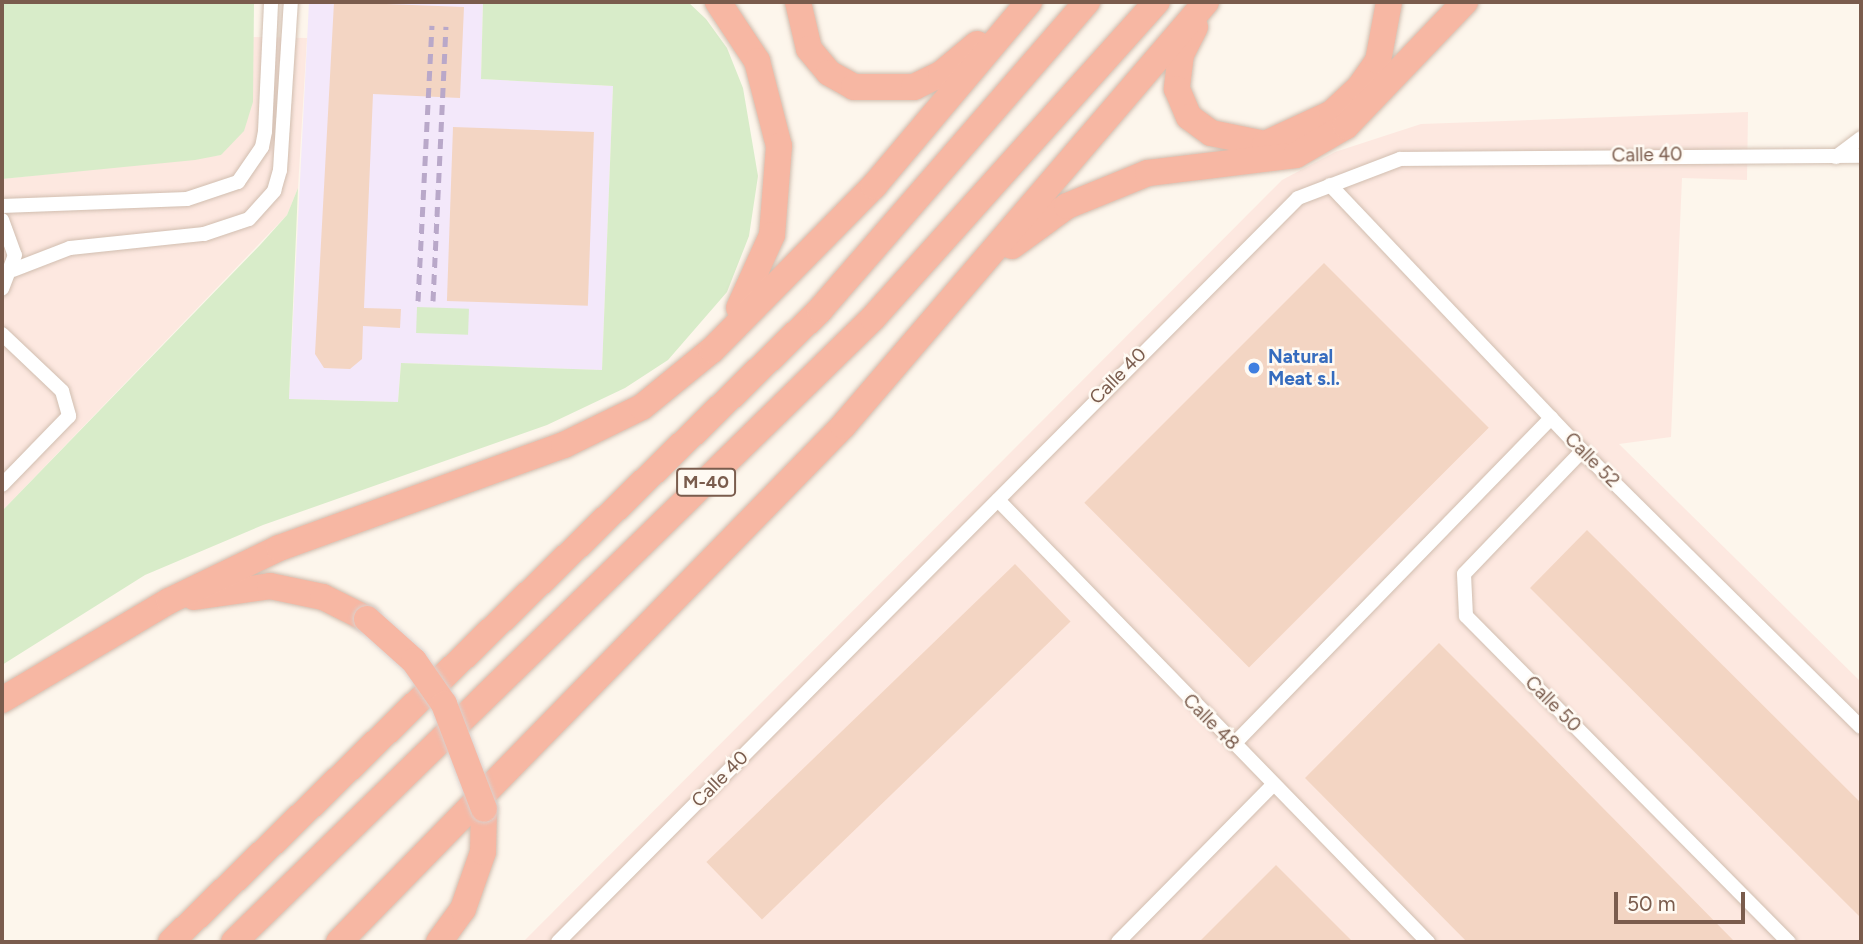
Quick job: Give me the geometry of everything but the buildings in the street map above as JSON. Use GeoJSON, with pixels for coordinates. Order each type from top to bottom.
{"type":"FeatureCollection","features":[{"type":"Feature","properties":{"kind":"highway"},"geometry":{"type":"LineString","coordinates":[[712,350],[756,281],[780,192],[771,97],[757,61],[718,2]]}},
{"type":"Feature","properties":{"kind":"highway"},"geometry":{"type":"LineString","coordinates":[[799,2],[809,49],[829,73],[854,87],[883,90],[914,87],[941,74],[1028,2]]}},
{"type":"Feature","properties":{"kind":"highway"},"geometry":{"type":"LineString","coordinates":[[2,700],[169,601],[279,548],[564,445],[642,407],[712,350],[874,186],[1028,2]]}},
{"type":"Feature","properties":{"kind":"highway","name":"M-40"},"geometry":{"type":"LineString","coordinates":[[171,942],[820,310],[1087,2]]}},
{"type":"Feature","properties":{"kind":"highway","name":"M-40"},"geometry":{"type":"LineString","coordinates":[[234,942],[873,318],[1157,2]]}},
{"type":"Feature","properties":{"kind":"highway"},"geometry":{"type":"LineString","coordinates":[[1207,2],[1181,54],[1177,89],[1189,117],[1211,133],[1265,144],[1332,113],[1359,88],[1377,61],[1389,2]]}},
{"type":"Feature","properties":{"kind":"highway"},"geometry":{"type":"LineString","coordinates":[[339,942],[843,426],[1207,2]]}},
{"type":"Feature","properties":{"kind":"highway"},"geometry":{"type":"LineString","coordinates":[[976,272],[1067,206],[1147,173],[1253,165],[1296,155],[1346,126],[1465,2]]}},
{"type":"Feature","properties":{"kind":"highway"},"geometry":{"type":"LineString","coordinates":[[169,601],[270,586],[323,597],[367,619],[414,661],[444,704],[484,809],[483,852],[463,909],[439,942]]}},
{"type":"Feature","properties":{"kind":"street"},"geometry":{"type":"LineString","coordinates":[[2,206],[187,199],[237,182],[262,147],[271,2]]}},
{"type":"Feature","properties":{"kind":"street"},"geometry":{"type":"LineString","coordinates":[[13,270],[70,248],[204,234],[249,219],[274,191],[280,170],[291,2]]}},
{"type":"Feature","properties":{"kind":"street"},"geometry":{"type":"LineString","coordinates":[[1835,158],[1861,138]]}},
{"type":"Feature","properties":{"kind":"street","name":"Calle 40"},"geometry":{"type":"LineString","coordinates":[[558,942],[1298,198],[1400,159],[1733,153],[1835,158],[1861,156]]}},
{"type":"Feature","properties":{"kind":"street","name":"Calle 52"},"geometry":{"type":"LineString","coordinates":[[1330,185],[1582,451],[1861,727]]}},
{"type":"Feature","properties":{"kind":"street"},"geometry":{"type":"LineString","coordinates":[[2,220],[13,240],[13,270],[2,289]]}},
{"type":"Feature","properties":{"kind":"street"},"geometry":{"type":"LineString","coordinates":[[2,334],[62,391],[69,416],[2,485]]}},
{"type":"Feature","properties":{"kind":"street"},"geometry":{"type":"LineString","coordinates":[[1234,744],[1551,418]]}},
{"type":"Feature","properties":{"kind":"street","name":"Calle 50"},"geometry":{"type":"LineString","coordinates":[[1582,451],[1464,574],[1466,616],[1789,942]]}},
{"type":"Feature","properties":{"kind":"street","name":"Calle 48"},"geometry":{"type":"LineString","coordinates":[[998,500],[1428,942]]}},
{"type":"Feature","properties":{"kind":"street"},"geometry":{"type":"LineString","coordinates":[[1118,942],[1273,785]]}},
{"type":"Feature","properties":{"kind":"shaded area"},"geometry":{"type":"Polygon","coordinates":[[[309,2],[483,2],[481,79],[613,86],[602,370],[401,363],[398,402],[289,399],[309,2]]]}},
{"type":"Feature","properties":{"kind":"shaded area"},"geometry":{"type":"Polygon","coordinates":[[[253,37],[307,38],[298,188],[287,215],[2,511],[2,179],[221,155],[253,102],[253,37]]]}},
{"type":"Feature","properties":{"kind":"shaded area"},"geometry":{"type":"Polygon","coordinates":[[[1748,112],[1747,180],[1682,178],[1671,437],[1619,444],[1861,682],[1861,942],[523,942],[1282,180],[1335,152],[1421,124],[1748,112]]]}},
{"type":"Feature","properties":{"kind":"green space"},"geometry":{"type":"Polygon","coordinates":[[[2,2],[254,2],[253,102],[244,131],[221,155],[195,160],[2,179],[2,2]]]}},
{"type":"Feature","properties":{"kind":"green space"},"geometry":{"type":"Polygon","coordinates":[[[483,2],[688,2],[706,19],[727,48],[743,88],[758,176],[749,236],[727,292],[668,360],[625,388],[547,425],[263,525],[145,575],[2,665],[2,511],[261,244],[287,215],[298,188],[289,399],[398,402],[401,363],[602,370],[613,86],[481,79],[483,2]]]}},
{"type":"Feature","properties":{"kind":"green space"},"geometry":{"type":"Polygon","coordinates":[[[417,307],[469,309],[468,335],[416,333],[417,307]]]}},
{"type":"Feature","properties":{"kind":"railway"},"geometry":{"type":"LineString","coordinates":[[418,301],[432,25]]}},
{"type":"Feature","properties":{"kind":"railway"},"geometry":{"type":"LineString","coordinates":[[433,301],[446,26]]}},
{"type":"Feature","properties":{"kind":"place","name":"Natural Meat s.l."},"geometry":{"type":"Point","coordinates":[1254,368]}}]}
